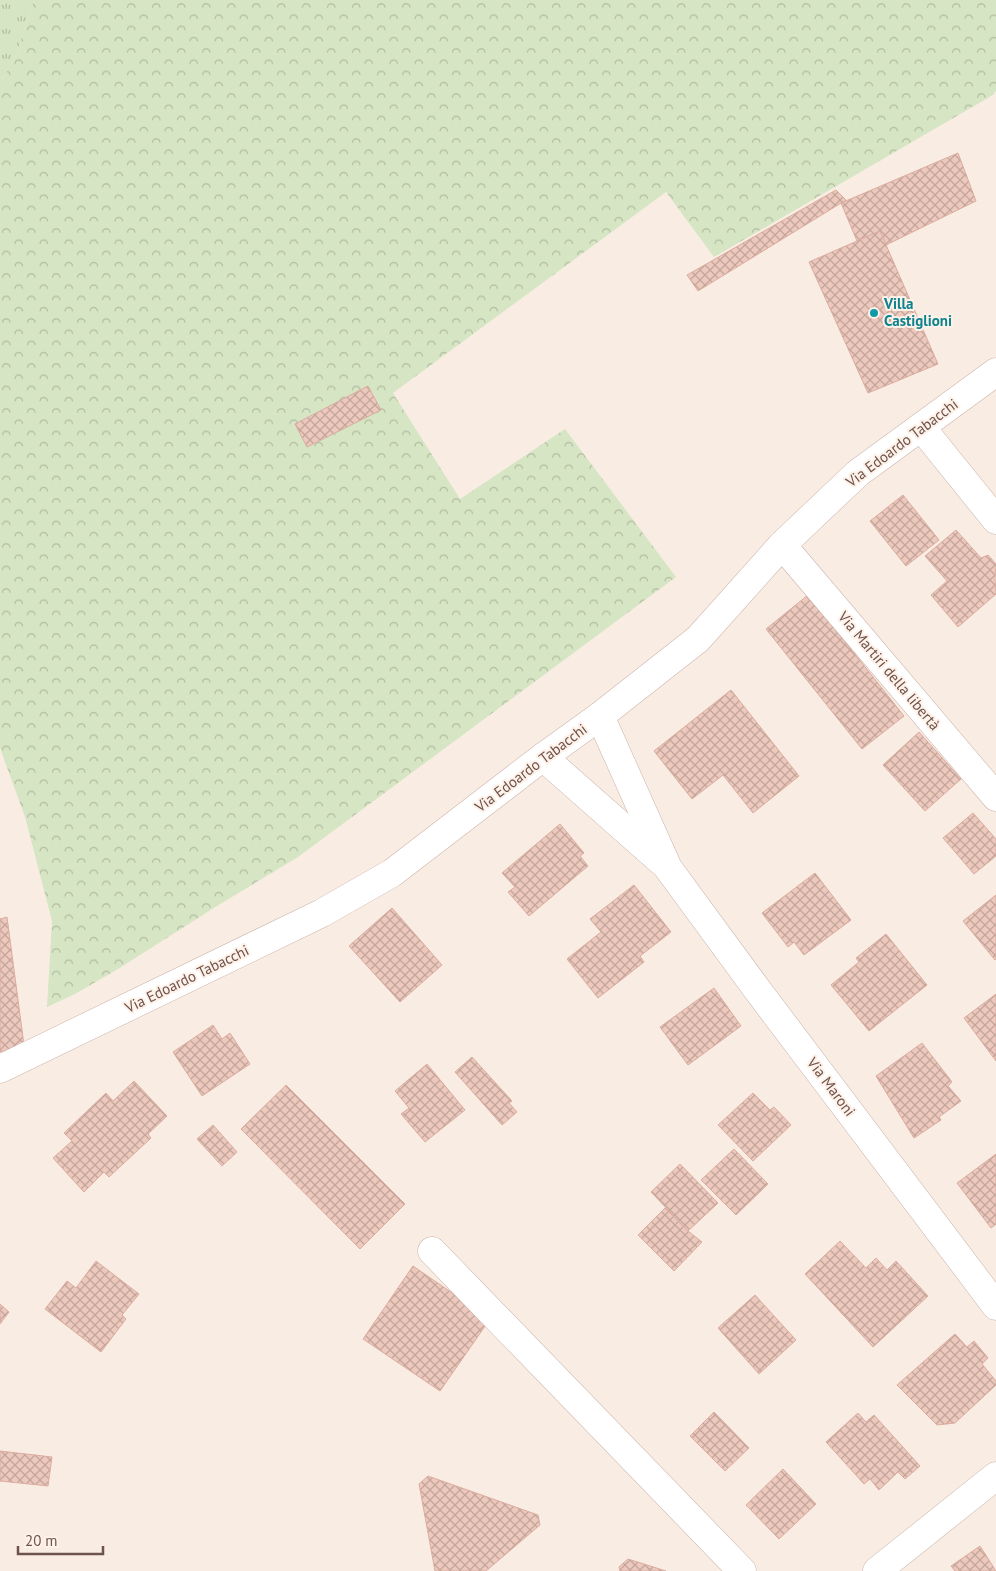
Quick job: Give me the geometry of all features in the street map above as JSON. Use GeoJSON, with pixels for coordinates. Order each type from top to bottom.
{"type":"FeatureCollection","features":[{"type":"Feature","properties":{"kind":"street","name":"Via Edoardo Tabacchi"},"geometry":{"type":"LineString","coordinates":[[0,1069],[322,913],[392,873],[542,757],[600,716],[698,639],[782,545],[858,473],[996,372]]}},
{"type":"Feature","properties":{"kind":"street"},"geometry":{"type":"LineString","coordinates":[[921,427],[996,520]]}},
{"type":"Feature","properties":{"kind":"street","name":"Via Martiri della libertà"},"geometry":{"type":"LineString","coordinates":[[782,545],[996,797]]}},
{"type":"Feature","properties":{"kind":"street","name":"Via Maroni"},"geometry":{"type":"LineString","coordinates":[[600,716],[668,868],[996,1306]]}},
{"type":"Feature","properties":{"kind":"street","name":"Via Maroni"},"geometry":{"type":"LineString","coordinates":[[542,757],[668,868]]}},
{"type":"Feature","properties":{"kind":"street"},"geometry":{"type":"LineString","coordinates":[[432,1251],[742,1571]]}},
{"type":"Feature","properties":{"kind":"street"},"geometry":{"type":"LineString","coordinates":[[877,1571],[996,1476]]}},
{"type":"Feature","properties":{"kind":"green space"},"geometry":{"type":"Polygon","coordinates":[[[0,0],[34,0],[16,56],[0,83],[0,0]]]}},
{"type":"Feature","properties":{"kind":"green space"},"geometry":{"type":"Polygon","coordinates":[[[34,0],[996,0],[996,91],[993,95],[714,257],[666,192],[393,393],[460,499],[565,429],[676,577],[298,857],[118,969],[75,994],[47,1007],[52,921],[25,817],[0,748],[0,83],[16,56],[34,0]]]}},
{"type":"Feature","properties":{"kind":"building"},"geometry":{"type":"Polygon","coordinates":[[[958,153],[976,201],[886,245],[880,231],[857,241],[841,203],[958,153]]]}},
{"type":"Feature","properties":{"kind":"building"},"geometry":{"type":"Polygon","coordinates":[[[836,190],[846,200],[698,291],[687,275],[836,190]]]}},
{"type":"Feature","properties":{"kind":"building","name":"Villa Castiglioni"},"geometry":{"type":"Polygon","coordinates":[[[880,231],[938,364],[868,393],[809,262],[880,231]]]}},
{"type":"Feature","properties":{"kind":"building"},"geometry":{"type":"Polygon","coordinates":[[[368,386],[381,410],[307,447],[295,424],[368,386]]]}},
{"type":"Feature","properties":{"kind":"building"},"geometry":{"type":"Polygon","coordinates":[[[903,495],[939,540],[906,566],[870,521],[903,495]]]}},
{"type":"Feature","properties":{"kind":"building"},"geometry":{"type":"Polygon","coordinates":[[[956,530],[981,558],[988,555],[996,564],[996,594],[958,627],[931,595],[947,581],[925,556],[956,530]]]}},
{"type":"Feature","properties":{"kind":"building"},"geometry":{"type":"Polygon","coordinates":[[[808,595],[904,716],[862,749],[766,629],[808,595]]]}},
{"type":"Feature","properties":{"kind":"building"},"geometry":{"type":"Polygon","coordinates":[[[731,690],[799,776],[753,813],[723,775],[692,799],[654,751],[731,690]]]}},
{"type":"Feature","properties":{"kind":"building"},"geometry":{"type":"Polygon","coordinates":[[[919,732],[961,779],[925,811],[883,765],[919,732]]]}},
{"type":"Feature","properties":{"kind":"building"},"geometry":{"type":"Polygon","coordinates":[[[973,813],[996,839],[996,856],[974,874],[943,838],[973,813]]]}},
{"type":"Feature","properties":{"kind":"building"},"geometry":{"type":"Polygon","coordinates":[[[560,824],[584,853],[580,856],[588,866],[529,916],[508,892],[515,887],[502,873],[560,824]]]}},
{"type":"Feature","properties":{"kind":"building"},"geometry":{"type":"Polygon","coordinates":[[[815,873],[851,920],[804,955],[794,942],[788,947],[762,913],[815,873]]]}},
{"type":"Feature","properties":{"kind":"building"},"geometry":{"type":"Polygon","coordinates":[[[634,885],[671,932],[640,956],[644,962],[598,998],[567,959],[601,932],[590,919],[634,885]]]}},
{"type":"Feature","properties":{"kind":"building"},"geometry":{"type":"Polygon","coordinates":[[[996,895],[996,959],[995,960],[963,921],[996,895]]]}},
{"type":"Feature","properties":{"kind":"building"},"geometry":{"type":"Polygon","coordinates":[[[392,908],[442,965],[400,1002],[349,946],[392,908]]]}},
{"type":"Feature","properties":{"kind":"building"},"geometry":{"type":"Polygon","coordinates":[[[7,917],[24,1045],[0,1052],[0,919],[7,917]]]}},
{"type":"Feature","properties":{"kind":"building"},"geometry":{"type":"Polygon","coordinates":[[[886,934],[927,985],[869,1031],[831,985],[859,962],[856,958],[886,934]]]}},
{"type":"Feature","properties":{"kind":"building"},"geometry":{"type":"Polygon","coordinates":[[[714,988],[741,1026],[688,1065],[660,1027],[714,988]]]}},
{"type":"Feature","properties":{"kind":"building"},"geometry":{"type":"Polygon","coordinates":[[[996,994],[996,1061],[964,1018],[996,994]]]}},
{"type":"Feature","properties":{"kind":"building"},"geometry":{"type":"Polygon","coordinates":[[[213,1025],[222,1039],[230,1033],[250,1064],[202,1096],[173,1052],[213,1025]]]}},
{"type":"Feature","properties":{"kind":"building"},"geometry":{"type":"Polygon","coordinates":[[[922,1043],[952,1082],[948,1086],[961,1101],[939,1117],[941,1120],[914,1138],[876,1076],[922,1043]]]}},
{"type":"Feature","properties":{"kind":"building"},"geometry":{"type":"Polygon","coordinates":[[[472,1057],[512,1101],[509,1103],[517,1112],[502,1125],[455,1072],[472,1057]]]}},
{"type":"Feature","properties":{"kind":"building"},"geometry":{"type":"Polygon","coordinates":[[[427,1064],[465,1110],[425,1142],[401,1114],[409,1108],[395,1091],[427,1064]]]}},
{"type":"Feature","properties":{"kind":"building"},"geometry":{"type":"Polygon","coordinates":[[[134,1081],[167,1116],[148,1134],[151,1138],[109,1177],[104,1172],[84,1192],[53,1158],[72,1141],[64,1133],[106,1093],[113,1101],[134,1081]]]}},
{"type":"Feature","properties":{"kind":"building"},"geometry":{"type":"Polygon","coordinates":[[[286,1085],[405,1204],[360,1249],[241,1129],[286,1085]]]}},
{"type":"Feature","properties":{"kind":"building"},"geometry":{"type":"Polygon","coordinates":[[[753,1093],[770,1110],[774,1107],[791,1125],[753,1161],[718,1125],[753,1093]]]}},
{"type":"Feature","properties":{"kind":"building"},"geometry":{"type":"Polygon","coordinates":[[[213,1125],[237,1152],[222,1166],[197,1139],[213,1125]]]}},
{"type":"Feature","properties":{"kind":"building"},"geometry":{"type":"Polygon","coordinates":[[[734,1149],[768,1184],[736,1215],[701,1180],[734,1149]]]}},
{"type":"Feature","properties":{"kind":"building"},"geometry":{"type":"Polygon","coordinates":[[[996,1154],[996,1224],[991,1228],[957,1183],[996,1154]]]}},
{"type":"Feature","properties":{"kind":"building"},"geometry":{"type":"Polygon","coordinates":[[[680,1164],[718,1203],[688,1231],[651,1192],[680,1164]]]}},
{"type":"Feature","properties":{"kind":"building"},"geometry":{"type":"Polygon","coordinates":[[[665,1208],[702,1242],[674,1271],[638,1235],[665,1208]]]}},
{"type":"Feature","properties":{"kind":"building"},"geometry":{"type":"Polygon","coordinates":[[[840,1241],[866,1268],[876,1258],[887,1270],[896,1261],[928,1296],[873,1347],[805,1274],[840,1241]]]}},
{"type":"Feature","properties":{"kind":"building"},"geometry":{"type":"Polygon","coordinates":[[[96,1261],[139,1294],[122,1315],[126,1319],[101,1352],[45,1309],[67,1281],[76,1288],[96,1261]]]}},
{"type":"Feature","properties":{"kind":"building"},"geometry":{"type":"Polygon","coordinates":[[[413,1266],[490,1319],[440,1391],[363,1339],[413,1266]]]}},
{"type":"Feature","properties":{"kind":"building"},"geometry":{"type":"Polygon","coordinates":[[[755,1295],[796,1340],[759,1374],[718,1328],[755,1295]]]}},
{"type":"Feature","properties":{"kind":"building"},"geometry":{"type":"Polygon","coordinates":[[[0,1304],[9,1312],[0,1324],[0,1304]]]}},
{"type":"Feature","properties":{"kind":"building"},"geometry":{"type":"Polygon","coordinates":[[[955,1334],[967,1347],[974,1341],[988,1358],[982,1364],[996,1381],[996,1385],[955,1423],[937,1425],[897,1385],[955,1334]]]}},
{"type":"Feature","properties":{"kind":"building"},"geometry":{"type":"Polygon","coordinates":[[[714,1412],[749,1448],[725,1471],[690,1436],[714,1412]]]}},
{"type":"Feature","properties":{"kind":"building"},"geometry":{"type":"Polygon","coordinates":[[[858,1413],[866,1422],[874,1415],[920,1466],[905,1479],[898,1472],[879,1490],[870,1479],[864,1484],[826,1442],[858,1413]]]}},
{"type":"Feature","properties":{"kind":"building"},"geometry":{"type":"Polygon","coordinates":[[[0,1451],[52,1457],[48,1486],[0,1481],[0,1451]]]}},
{"type":"Feature","properties":{"kind":"building"},"geometry":{"type":"Polygon","coordinates":[[[783,1469],[816,1504],[779,1539],[746,1505],[783,1469]]]}},
{"type":"Feature","properties":{"kind":"building"},"geometry":{"type":"Polygon","coordinates":[[[428,1476],[538,1515],[540,1525],[486,1571],[435,1571],[419,1484],[428,1476]]]}},
{"type":"Feature","properties":{"kind":"building"},"geometry":{"type":"Polygon","coordinates":[[[980,1546],[996,1571],[955,1571],[951,1566],[980,1546]]]}},
{"type":"Feature","properties":{"kind":"building"},"geometry":{"type":"Polygon","coordinates":[[[628,1559],[666,1571],[620,1571],[619,1567],[628,1559]]]}},
{"type":"Feature","properties":{"kind":"place","name":"Villa Castiglioni"},"geometry":{"type":"Point","coordinates":[874,313]}}]}
